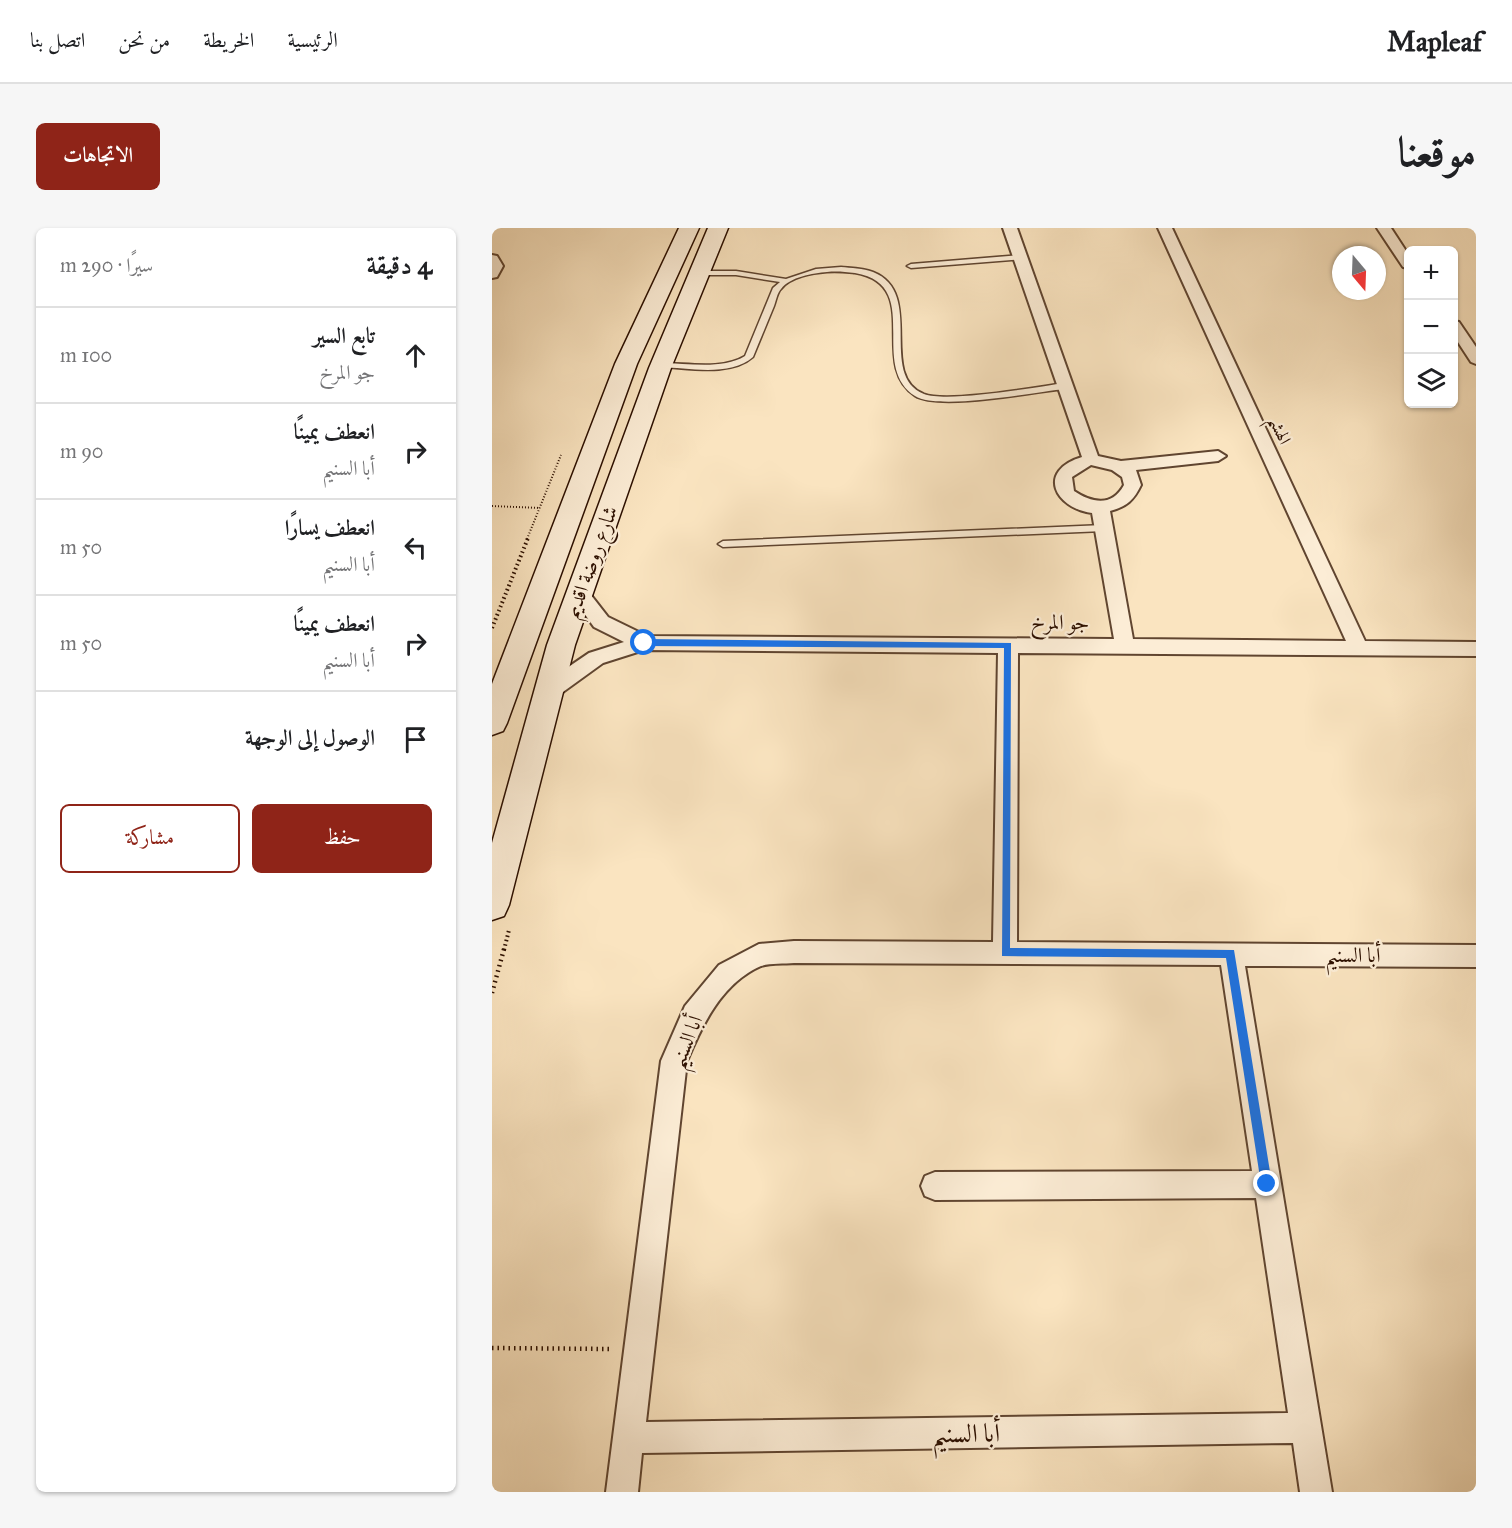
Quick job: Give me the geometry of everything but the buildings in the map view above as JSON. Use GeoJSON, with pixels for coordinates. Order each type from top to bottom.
{"type":"FeatureCollection","features":[{"type":"Feature","properties":{"kind":"street","name":"شارع روضة اقديم"},"geometry":{"type":"LineString","coordinates":[[492,723],[496,704],[626,364],[689,228]]}},
{"type":"Feature","properties":{"kind":"street","name":"شارع روضة اقديم"},"geometry":{"type":"LineString","coordinates":[[492,905],[549,691],[580,595],[661,366],[718,228]]}},
{"type":"Feature","properties":{"kind":"street"},"geometry":{"type":"LineString","coordinates":[[1010,228],[1091,460]]}},
{"type":"Feature","properties":{"kind":"street","name":"الهشم"},"geometry":{"type":"LineString","coordinates":[[1165,228],[1359,648]]}},
{"type":"Feature","properties":{"kind":"street"},"geometry":{"type":"LineString","coordinates":[[1384,228],[1404,258]]}},
{"type":"Feature","properties":{"kind":"street"},"geometry":{"type":"LineString","coordinates":[[492,259],[496,266],[492,274]]}},
{"type":"Feature","properties":{"kind":"street"},"geometry":{"type":"LineString","coordinates":[[1458,327],[1476,326]]}},
{"type":"Feature","properties":{"kind":"street"},"geometry":{"type":"LineString","coordinates":[[1458,332],[1476,359]]}},
{"type":"Feature","properties":{"kind":"street"},"geometry":{"type":"LineString","coordinates":[[626,364],[648,360],[661,366]]}},
{"type":"Feature","properties":{"kind":"street"},"geometry":{"type":"LineString","coordinates":[[1122,466],[1131,476],[1134,487],[1129,497],[1116,504],[1100,507],[1084,505],[1071,499],[1063,490],[1061,479],[1066,470],[1077,463],[1091,460],[1107,461],[1122,466],[1218,456]]}},
{"type":"Feature","properties":{"kind":"street"},"geometry":{"type":"LineString","coordinates":[[1100,507],[1125,646]]}},
{"type":"Feature","properties":{"kind":"street","name":"جو المرخ"},"geometry":{"type":"LineString","coordinates":[[580,595],[601,622],[644,643]]}},
{"type":"Feature","properties":{"kind":"street","name":"جو المرخ"},"geometry":{"type":"LineString","coordinates":[[549,691],[596,658],[644,643],[1476,649]]}},
{"type":"Feature","properties":{"kind":"street"},"geometry":{"type":"LineString","coordinates":[[1005,952],[1008,645]]}},
{"type":"Feature","properties":{"kind":"street","name":"أبا السنيم"},"geometry":{"type":"LineString","coordinates":[[622,1492],[674,1061],[694,1014],[728,974],[759,955],[794,952],[1476,956]]}},
{"type":"Feature","properties":{"kind":"street"},"geometry":{"type":"LineString","coordinates":[[1231,954],[1304,1428],[1316,1492]]}},
{"type":"Feature","properties":{"kind":"street"},"geometry":{"type":"LineString","coordinates":[[935,1186],[1267,1184]]}},
{"type":"Feature","properties":{"kind":"street","name":"أبا السنيم"},"geometry":{"type":"LineString","coordinates":[[628,1438],[1304,1428]]}},
{"type":"Feature","properties":{"kind":"lane"},"geometry":{"type":"LineString","coordinates":[[911,266],[1020,257]]}},
{"type":"Feature","properties":{"kind":"lane"},"geometry":{"type":"LineString","coordinates":[[661,366],[724,366],[743,362],[749,357],[777,288],[786,281],[831,269],[860,270],[880,279],[893,295],[899,308],[897,359],[902,375],[918,394],[928,398],[1065,386]]}},
{"type":"Feature","properties":{"kind":"lane"},"geometry":{"type":"LineString","coordinates":[[698,273],[736,273],[786,281]]}},
{"type":"Feature","properties":{"kind":"lane"},"geometry":{"type":"LineString","coordinates":[[723,544],[1104,528]]}},
{"type":"Feature","properties":{"kind":"path"},"geometry":{"type":"LineString","coordinates":[[492,506],[540,508]]}},
{"type":"Feature","properties":{"kind":"path"},"geometry":{"type":"LineString","coordinates":[[492,1348],[639,1349]]}},
{"type":"Feature","properties":{"kind":"route"},"geometry":{"type":"LineString","coordinates":[[644,643],[1008,645],[1005,952],[1231,954],[1267,1184]]}}]}
